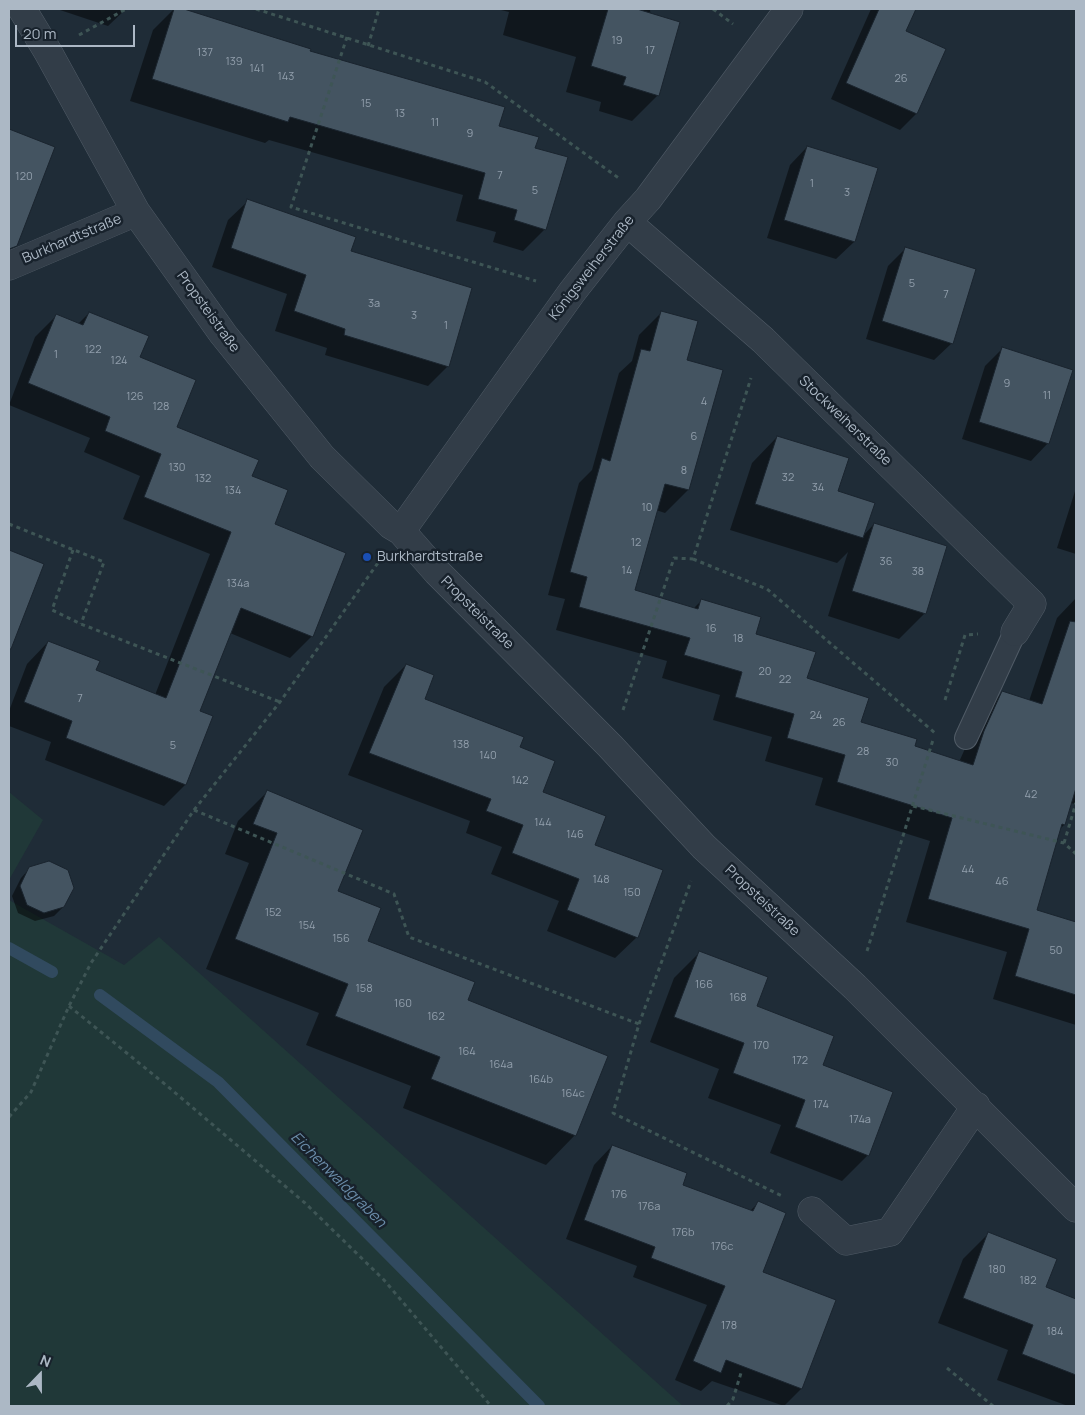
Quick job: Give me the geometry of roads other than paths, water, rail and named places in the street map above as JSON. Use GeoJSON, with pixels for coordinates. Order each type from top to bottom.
{"type":"FeatureCollection","features":[{"type":"Feature","properties":{"kind":"street","name":"Propsteistraße"},"geometry":{"type":"LineString","coordinates":[[22,9],[48,52],[136,212],[223,334],[322,457],[390,525],[401,531],[436,572],[610,746],[704,847],[855,987],[1076,1208]]}},
{"type":"Feature","properties":{"kind":"street","name":"Königsweiherstraße"},"geometry":{"type":"LineString","coordinates":[[401,531],[572,292],[627,222],[648,199],[788,9]]}},
{"type":"Feature","properties":{"kind":"street","name":"Burkhardtstraße"},"geometry":{"type":"LineString","coordinates":[[9,266],[136,212]]}},
{"type":"Feature","properties":{"kind":"street","name":"Stockweiherstraße"},"geometry":{"type":"LineString","coordinates":[[627,222],[763,340],[1032,604],[1015,632]]}},
{"type":"Feature","properties":{"kind":"street"},"geometry":{"type":"LineString","coordinates":[[812,1211],[846,1241],[890,1232],[976,1106]]}},
{"type":"Feature","properties":{"kind":"lane"},"geometry":{"type":"LineString","coordinates":[[966,738],[1015,632]]}},
{"type":"Feature","properties":{"kind":"waterway","name":"Eichenwaldgraben"},"geometry":{"type":"LineString","coordinates":[[9,948],[52,972]]}},
{"type":"Feature","properties":{"kind":"waterway","name":"Eichenwaldgraben"},"geometry":{"type":"LineString","coordinates":[[100,995],[218,1082],[539,1406]]}},
{"type":"Feature","properties":{"kind":"place","name":"Burkhardtstraße"},"geometry":{"type":"Point","coordinates":[367,557]}}]}
